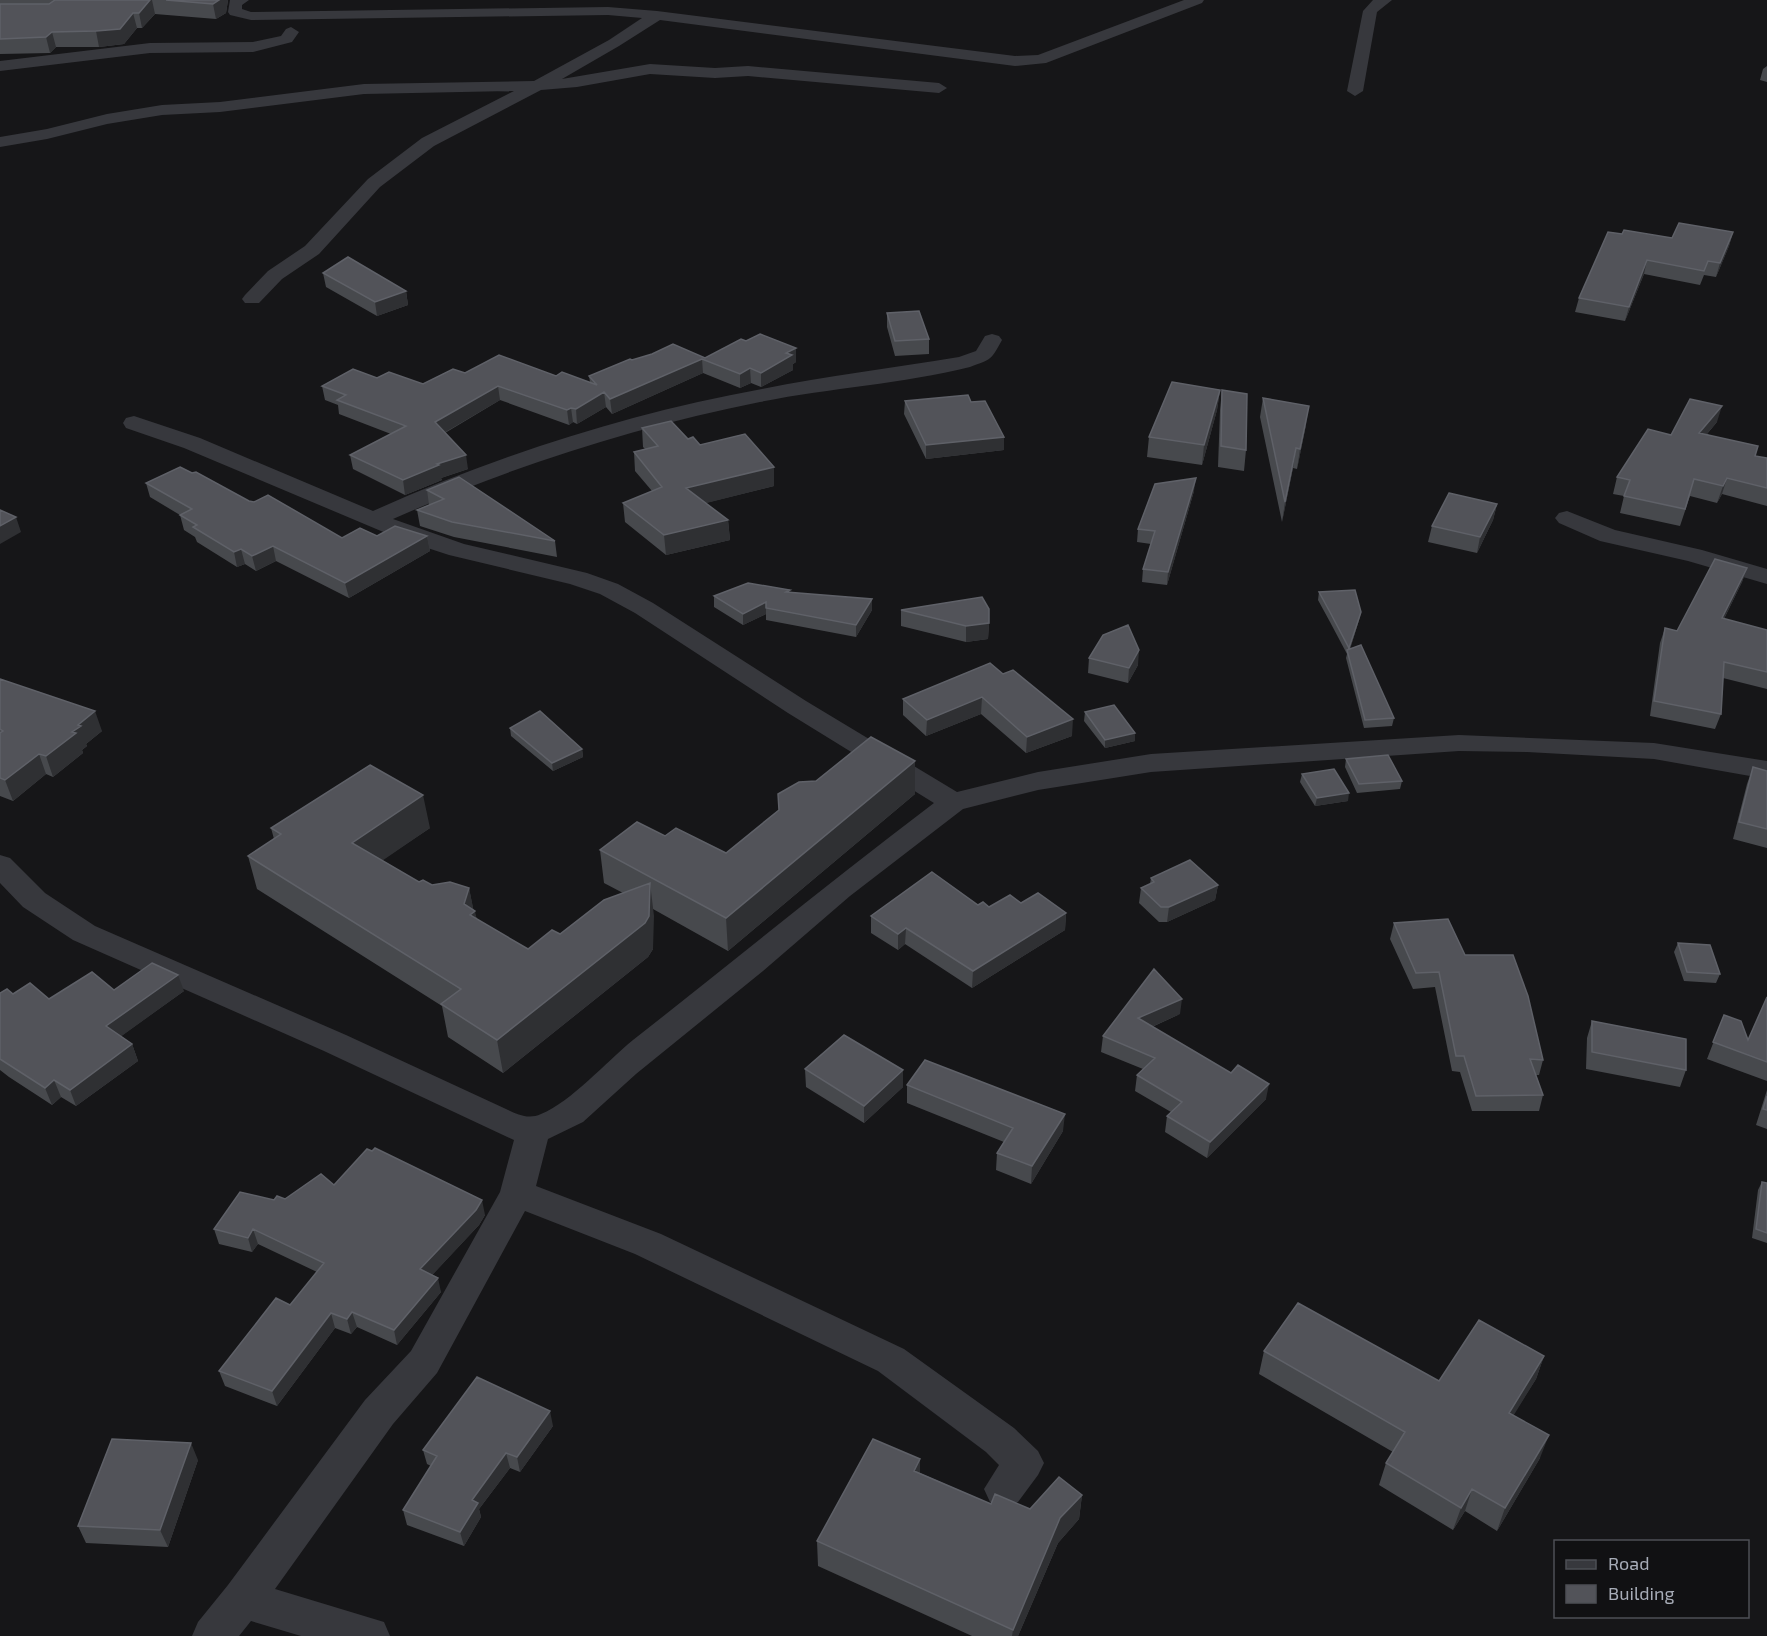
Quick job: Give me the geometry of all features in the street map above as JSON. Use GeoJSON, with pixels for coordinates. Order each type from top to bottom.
{"type":"FeatureCollection","features":[{"type":"Feature","properties":{"kind":"street"},"geometry":{"type":"LineString","coordinates":[[242,0],[235,3],[235,12],[251,16],[608,11],[657,15],[1003,59],[1040,60],[1197,0]]}},
{"type":"Feature","properties":{"kind":"street"},"geometry":{"type":"LineString","coordinates":[[1355,91],[1370,11],[1385,0]]}},
{"type":"Feature","properties":{"kind":"street"},"geometry":{"type":"LineString","coordinates":[[252,299],[275,275],[312,250],[374,183],[428,142],[537,86],[614,43],[657,15]]}},
{"type":"Feature","properties":{"kind":"street"},"geometry":{"type":"LineString","coordinates":[[0,66],[150,48],[253,46],[287,39],[291,33]]}},
{"type":"Feature","properties":{"kind":"street"},"geometry":{"type":"LineString","coordinates":[[0,142],[47,134],[107,119],[162,110],[220,107],[364,89],[537,86],[577,82],[650,69],[715,73],[748,70],[939,88]]}},
{"type":"Feature","properties":{"kind":"street"},"geometry":{"type":"LineString","coordinates":[[374,519],[452,484],[619,429],[761,395],[963,363],[984,355],[992,340]]}},
{"type":"Feature","properties":{"kind":"street"},"geometry":{"type":"LineString","coordinates":[[134,423],[192,443],[408,534],[457,550],[578,578],[609,589],[644,608],[797,707],[953,802]]}},
{"type":"Feature","properties":{"kind":"street"},"geometry":{"type":"LineString","coordinates":[[1567,518],[1608,536],[1694,555],[1767,577]]}},
{"type":"Feature","properties":{"kind":"street"},"geometry":{"type":"LineString","coordinates":[[0,865],[34,900],[84,933],[335,1043],[494,1118],[520,1129],[534,1129],[548,1126],[571,1113],[632,1058],[752,963],[839,889],[953,802],[1038,781],[1151,763],[1459,743],[1653,752],[1767,770]]}},
{"type":"Feature","properties":{"kind":"street"},"geometry":{"type":"LineString","coordinates":[[213,1636],[243,1599],[379,1412],[424,1362],[517,1193],[534,1129]]}},
{"type":"Feature","properties":{"kind":"street"},"geometry":{"type":"LineString","coordinates":[[517,1193],[648,1244],[891,1360],[1000,1440],[1024,1463],[1004,1489]]}},
{"type":"Feature","properties":{"kind":"street"},"geometry":{"type":"LineString","coordinates":[[243,1599],[369,1636]]}},
{"type":"Feature","properties":{"kind":"building"},"geometry":{"type":"Polygon","coordinates":[[[55,0],[150,0],[139,13],[133,13],[120,29],[52,32],[46,37],[0,39],[0,4],[49,4],[55,0]]]}},
{"type":"Feature","properties":{"kind":"building"},"geometry":{"type":"Polygon","coordinates":[[[166,0],[219,0],[213,4],[166,0]]]}},
{"type":"Feature","properties":{"kind":"building"},"geometry":{"type":"Polygon","coordinates":[[[1679,223],[1733,232],[1720,263],[1708,261],[1704,271],[1647,260],[1629,307],[1579,298],[1608,232],[1622,234],[1624,230],[1672,238],[1679,223]]]}},
{"type":"Feature","properties":{"kind":"building"},"geometry":{"type":"Polygon","coordinates":[[[348,257],[406,291],[375,302],[323,273],[348,257]]]}},
{"type":"Feature","properties":{"kind":"building"},"geometry":{"type":"Polygon","coordinates":[[[919,311],[929,339],[895,341],[887,313],[919,311]]]}},
{"type":"Feature","properties":{"kind":"building"},"geometry":{"type":"Polygon","coordinates":[[[760,334],[796,348],[786,353],[792,355],[761,373],[750,368],[740,374],[702,359],[610,399],[604,392],[576,409],[567,410],[498,386],[435,422],[466,455],[437,464],[439,465],[403,480],[350,455],[406,426],[337,400],[346,395],[322,386],[353,369],[377,378],[389,372],[423,384],[453,369],[465,373],[499,355],[556,376],[562,372],[597,385],[589,376],[630,359],[652,354],[673,344],[705,358],[741,339],[746,341],[760,334]]]}},
{"type":"Feature","properties":{"kind":"building"},"geometry":{"type":"Polygon","coordinates":[[[1172,382],[1220,390],[1204,445],[1149,437],[1172,382]]]}},
{"type":"Feature","properties":{"kind":"building"},"geometry":{"type":"Polygon","coordinates":[[[1222,390],[1247,394],[1246,450],[1221,446],[1222,390]]]}},
{"type":"Feature","properties":{"kind":"building"},"geometry":{"type":"Polygon","coordinates":[[[968,395],[971,402],[985,401],[1004,437],[926,445],[905,401],[968,395]]]}},
{"type":"Feature","properties":{"kind":"building"},"geometry":{"type":"Polygon","coordinates":[[[1263,398],[1309,406],[1300,449],[1296,448],[1285,502],[1263,398]]]}},
{"type":"Feature","properties":{"kind":"building"},"geometry":{"type":"Polygon","coordinates":[[[1690,399],[1722,406],[1699,433],[1758,446],[1755,456],[1767,458],[1767,488],[1727,478],[1723,486],[1694,479],[1685,509],[1624,496],[1630,480],[1617,477],[1648,429],[1671,435],[1690,399]]]}},
{"type":"Feature","properties":{"kind":"building"},"geometry":{"type":"Polygon","coordinates":[[[671,421],[688,439],[693,437],[700,445],[745,434],[774,467],[686,488],[728,520],[664,535],[623,503],[662,487],[634,452],[658,446],[642,428],[671,421]]]}},
{"type":"Feature","properties":{"kind":"building"},"geometry":{"type":"Polygon","coordinates":[[[180,467],[192,473],[196,472],[249,501],[254,502],[268,495],[342,538],[360,528],[377,536],[395,526],[427,536],[345,583],[273,546],[252,556],[241,549],[234,552],[193,527],[197,525],[180,515],[192,509],[146,483],[180,467]]]}},
{"type":"Feature","properties":{"kind":"building"},"geometry":{"type":"Polygon","coordinates":[[[459,477],[555,541],[452,522],[417,510],[444,499],[427,490],[459,477]]]}},
{"type":"Feature","properties":{"kind":"building"},"geometry":{"type":"Polygon","coordinates":[[[1196,478],[1168,572],[1143,569],[1155,531],[1138,529],[1155,484],[1196,478]]]}},
{"type":"Feature","properties":{"kind":"building"},"geometry":{"type":"Polygon","coordinates":[[[1449,493],[1497,504],[1480,537],[1432,526],[1449,493]]]}},
{"type":"Feature","properties":{"kind":"building"},"geometry":{"type":"Polygon","coordinates":[[[0,510],[16,517],[0,526],[0,510]]]}},
{"type":"Feature","properties":{"kind":"building"},"geometry":{"type":"Polygon","coordinates":[[[1715,559],[1747,568],[1722,618],[1767,630],[1767,672],[1724,662],[1721,714],[1654,701],[1665,628],[1677,631],[1715,559]]]}},
{"type":"Feature","properties":{"kind":"building"},"geometry":{"type":"Polygon","coordinates":[[[748,583],[790,590],[786,592],[872,599],[856,625],[766,608],[766,602],[743,614],[714,596],[748,583]]]}},
{"type":"Feature","properties":{"kind":"building"},"geometry":{"type":"Polygon","coordinates":[[[1355,590],[1361,612],[1349,648],[1319,592],[1355,590]]]}},
{"type":"Feature","properties":{"kind":"building"},"geometry":{"type":"Polygon","coordinates":[[[982,597],[989,609],[989,623],[966,626],[901,610],[982,597]]]}},
{"type":"Feature","properties":{"kind":"building"},"geometry":{"type":"Polygon","coordinates":[[[1128,625],[1139,650],[1129,668],[1089,658],[1103,635],[1128,625]]]}},
{"type":"Feature","properties":{"kind":"building"},"geometry":{"type":"Polygon","coordinates":[[[1361,645],[1394,718],[1365,720],[1347,650],[1361,645]]]}},
{"type":"Feature","properties":{"kind":"building"},"geometry":{"type":"Polygon","coordinates":[[[990,663],[1003,674],[1013,670],[1073,719],[1027,737],[982,697],[927,720],[903,699],[990,663]]]}},
{"type":"Feature","properties":{"kind":"building"},"geometry":{"type":"Polygon","coordinates":[[[0,679],[95,711],[72,732],[76,733],[46,756],[39,754],[5,780],[0,778],[0,733],[3,731],[0,729],[0,679]]]}},
{"type":"Feature","properties":{"kind":"building"},"geometry":{"type":"Polygon","coordinates":[[[1114,705],[1135,733],[1105,740],[1085,712],[1114,705]]]}},
{"type":"Feature","properties":{"kind":"building"},"geometry":{"type":"Polygon","coordinates":[[[540,711],[582,749],[552,763],[510,728],[540,711]]]}},
{"type":"Feature","properties":{"kind":"building"},"geometry":{"type":"Polygon","coordinates":[[[871,737],[915,761],[726,918],[600,850],[637,822],[665,836],[676,828],[726,853],[779,810],[778,794],[799,782],[816,781],[871,737]]]}},
{"type":"Feature","properties":{"kind":"building"},"geometry":{"type":"Polygon","coordinates":[[[1388,755],[1402,781],[1359,784],[1346,759],[1388,755]]]}},
{"type":"Feature","properties":{"kind":"building"},"geometry":{"type":"Polygon","coordinates":[[[370,765],[423,795],[352,843],[419,882],[423,880],[432,885],[450,882],[469,888],[464,904],[475,911],[470,915],[528,949],[552,930],[560,934],[604,900],[650,883],[649,916],[645,923],[497,1040],[441,1004],[461,989],[248,856],[281,834],[271,828],[370,765]]]}},
{"type":"Feature","properties":{"kind":"building"},"geometry":{"type":"Polygon","coordinates":[[[1753,767],[1767,771],[1767,829],[1739,822],[1753,767]]]}},
{"type":"Feature","properties":{"kind":"building"},"geometry":{"type":"Polygon","coordinates":[[[1334,769],[1349,793],[1317,798],[1302,774],[1334,769]]]}},
{"type":"Feature","properties":{"kind":"building"},"geometry":{"type":"Polygon","coordinates":[[[1190,860],[1218,885],[1169,907],[1161,907],[1141,888],[1154,882],[1151,878],[1190,860]]]}},
{"type":"Feature","properties":{"kind":"building"},"geometry":{"type":"Polygon","coordinates":[[[932,872],[978,905],[983,902],[989,907],[1010,895],[1021,903],[1038,893],[1066,913],[973,971],[906,928],[898,934],[871,916],[932,872]]]}},
{"type":"Feature","properties":{"kind":"building"},"geometry":{"type":"Polygon","coordinates":[[[1448,919],[1465,955],[1513,955],[1528,996],[1543,1060],[1530,1059],[1543,1095],[1476,1096],[1464,1056],[1456,1056],[1439,972],[1416,973],[1394,923],[1448,919]]]}},
{"type":"Feature","properties":{"kind":"building"},"geometry":{"type":"Polygon","coordinates":[[[1678,943],[1710,945],[1720,974],[1687,972],[1678,943]]]}},
{"type":"Feature","properties":{"kind":"building"},"geometry":{"type":"Polygon","coordinates":[[[152,963],[178,975],[106,1026],[132,1044],[70,1090],[54,1080],[45,1088],[0,1059],[0,993],[7,989],[13,994],[30,983],[49,999],[92,972],[114,990],[152,963]]]}},
{"type":"Feature","properties":{"kind":"building"},"geometry":{"type":"Polygon","coordinates":[[[1154,969],[1182,999],[1138,1018],[1231,1073],[1238,1065],[1269,1084],[1210,1142],[1167,1116],[1182,1102],[1137,1075],[1155,1058],[1103,1036],[1154,969]]]}},
{"type":"Feature","properties":{"kind":"building"},"geometry":{"type":"Polygon","coordinates":[[[1767,997],[1767,1062],[1713,1042],[1724,1015],[1741,1021],[1748,1040],[1767,997]]]}},
{"type":"Feature","properties":{"kind":"building"},"geometry":{"type":"Polygon","coordinates":[[[1592,1021],[1686,1039],[1686,1070],[1592,1052],[1592,1021]]]}},
{"type":"Feature","properties":{"kind":"building"},"geometry":{"type":"Polygon","coordinates":[[[844,1035],[903,1070],[864,1106],[805,1069],[844,1035]]]}},
{"type":"Feature","properties":{"kind":"building"},"geometry":{"type":"Polygon","coordinates":[[[925,1060],[1065,1114],[1032,1166],[997,1153],[1013,1128],[907,1085],[925,1060]]]}},
{"type":"Feature","properties":{"kind":"building"},"geometry":{"type":"Polygon","coordinates":[[[1767,1096],[1767,1110],[1763,1109],[1767,1096]]]}},
{"type":"Feature","properties":{"kind":"building"},"geometry":{"type":"Polygon","coordinates":[[[375,1148],[482,1200],[476,1210],[420,1269],[438,1278],[394,1330],[352,1312],[347,1319],[331,1313],[272,1391],[219,1371],[276,1298],[290,1305],[324,1263],[253,1229],[248,1238],[214,1229],[240,1192],[274,1200],[277,1196],[285,1199],[321,1174],[334,1185],[367,1149],[372,1151],[375,1148]]]}},
{"type":"Feature","properties":{"kind":"building"},"geometry":{"type":"Polygon","coordinates":[[[1762,1182],[1767,1183],[1767,1233],[1756,1229],[1762,1182]]]}},
{"type":"Feature","properties":{"kind":"building"},"geometry":{"type":"Polygon","coordinates":[[[1298,1303],[1439,1381],[1479,1320],[1544,1356],[1509,1413],[1549,1435],[1505,1508],[1472,1489],[1461,1508],[1386,1463],[1405,1432],[1264,1351],[1298,1303]]]}},
{"type":"Feature","properties":{"kind":"building"},"geometry":{"type":"Polygon","coordinates":[[[477,1377],[550,1411],[517,1457],[506,1453],[472,1500],[478,1503],[460,1532],[403,1510],[437,1456],[423,1450],[477,1377]]]}},
{"type":"Feature","properties":{"kind":"building"},"geometry":{"type":"Polygon","coordinates":[[[112,1439],[191,1443],[160,1530],[78,1526],[112,1439]]]}},
{"type":"Feature","properties":{"kind":"building"},"geometry":{"type":"Polygon","coordinates":[[[873,1439],[920,1459],[914,1471],[991,1504],[995,1494],[1030,1509],[1059,1477],[1082,1495],[1060,1518],[1013,1630],[817,1541],[873,1439]]]}}]}
